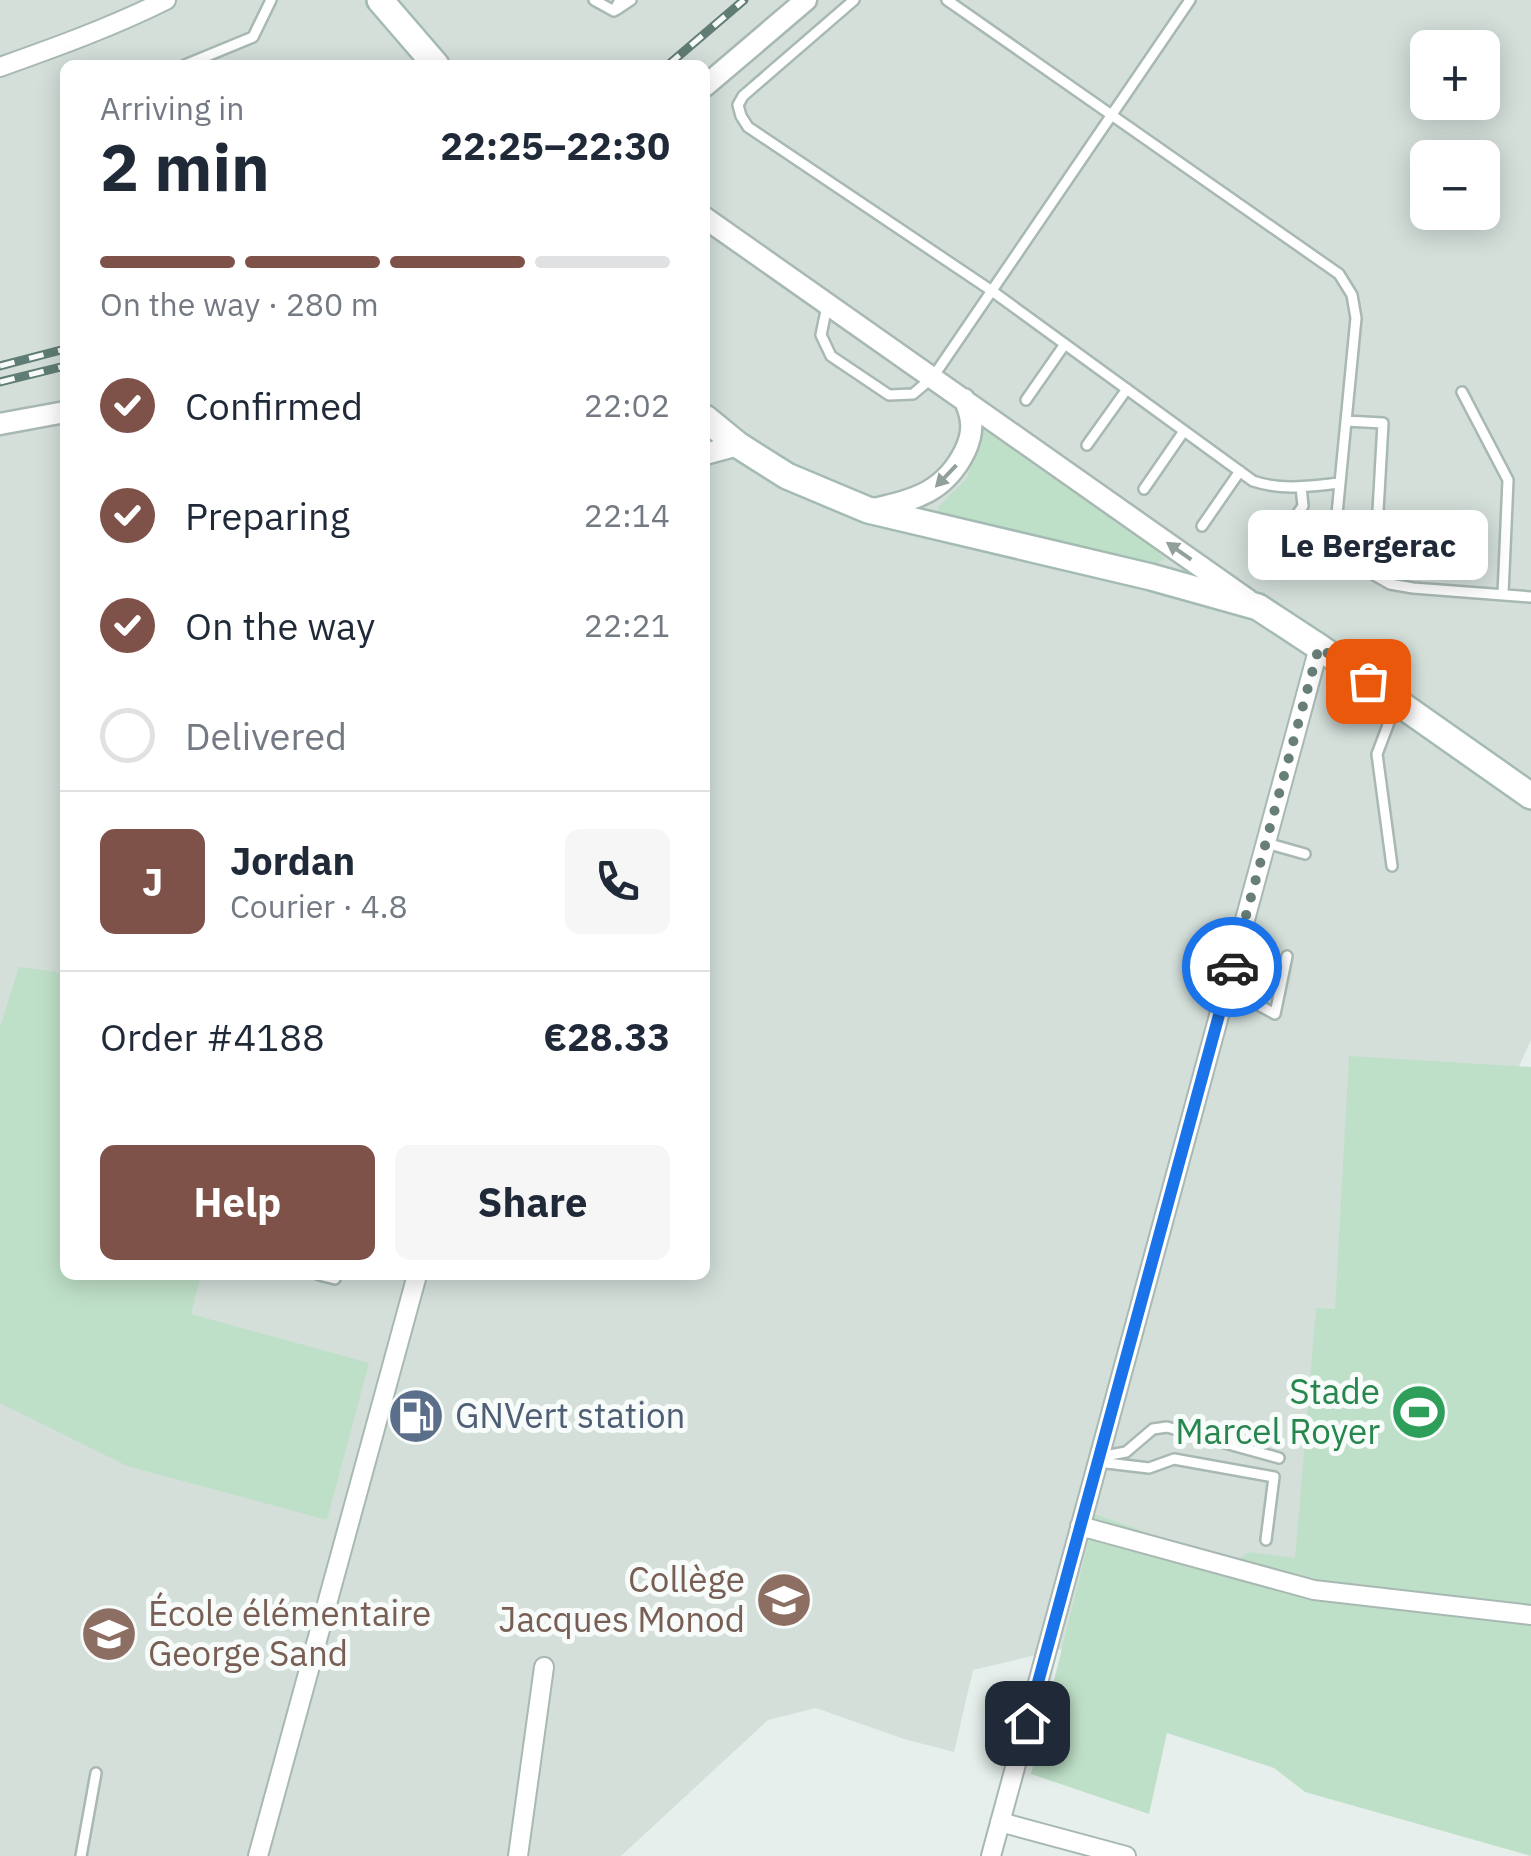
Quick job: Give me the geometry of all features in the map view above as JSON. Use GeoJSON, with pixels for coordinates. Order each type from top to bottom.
{"type":"FeatureCollection","features":[{"type":"Feature","properties":{"kind":"main road"},"geometry":{"type":"LineString","coordinates":[[380,0],[432,60]]}},
{"type":"Feature","properties":{"kind":"main road"},"geometry":{"type":"LineString","coordinates":[[710,422],[787,476],[868,510],[1151,577],[1258,607],[1531,796]]}},
{"type":"Feature","properties":{"kind":"street"},"geometry":{"type":"LineString","coordinates":[[0,67],[166,0]]}},
{"type":"Feature","properties":{"kind":"street"},"geometry":{"type":"LineString","coordinates":[[710,82],[806,0]]}},
{"type":"Feature","properties":{"kind":"street"},"geometry":{"type":"LineString","coordinates":[[710,221],[1258,607]]}},
{"type":"Feature","properties":{"kind":"street"},"geometry":{"type":"LineString","coordinates":[[868,510],[909,501],[938,487],[957,467],[972,435],[971,414],[964,399]]}},
{"type":"Feature","properties":{"kind":"street"},"geometry":{"type":"LineString","coordinates":[[0,424],[60,413]]}},
{"type":"Feature","properties":{"kind":"street"},"geometry":{"type":"LineString","coordinates":[[710,453],[738,445]]}},
{"type":"Feature","properties":{"kind":"street"},"geometry":{"type":"LineString","coordinates":[[991,1856],[1319,647]]}},
{"type":"Feature","properties":{"kind":"street"},"geometry":{"type":"LineString","coordinates":[[258,1856],[416,1280]]}},
{"type":"Feature","properties":{"kind":"street"},"geometry":{"type":"LineString","coordinates":[[1080,1526],[1314,1590],[1531,1615]]}},
{"type":"Feature","properties":{"kind":"street"},"geometry":{"type":"LineString","coordinates":[[518,1856],[544,1667]]}},
{"type":"Feature","properties":{"kind":"street"},"geometry":{"type":"LineString","coordinates":[[1000,1822],[1126,1856]]}},
{"type":"Feature","properties":{"kind":"lane"},"geometry":{"type":"LineString","coordinates":[[198,60],[253,37],[271,0]]}},
{"type":"Feature","properties":{"kind":"lane"},"geometry":{"type":"LineString","coordinates":[[594,0],[614,11]]}},
{"type":"Feature","properties":{"kind":"lane"},"geometry":{"type":"LineString","coordinates":[[614,11],[620,0]]}},
{"type":"Feature","properties":{"kind":"lane"},"geometry":{"type":"LineString","coordinates":[[614,11],[631,0]]}},
{"type":"Feature","properties":{"kind":"lane"},"geometry":{"type":"LineString","coordinates":[[854,0],[743,96],[738,104],[748,127],[992,291],[1252,480],[1270,487],[1340,483]]}},
{"type":"Feature","properties":{"kind":"lane"},"geometry":{"type":"LineString","coordinates":[[947,0],[1339,274],[1352,295],[1356,318],[1337,514],[1353,554],[1370,572],[1402,586],[1531,596]]}},
{"type":"Feature","properties":{"kind":"lane"},"geometry":{"type":"LineString","coordinates":[[827,303],[821,335],[831,356],[889,395],[913,394],[933,377],[1190,0]]}},
{"type":"Feature","properties":{"kind":"lane"},"geometry":{"type":"LineString","coordinates":[[1026,400],[1065,344]]}},
{"type":"Feature","properties":{"kind":"lane"},"geometry":{"type":"LineString","coordinates":[[1087,446],[1127,389]]}},
{"type":"Feature","properties":{"kind":"lane"},"geometry":{"type":"LineString","coordinates":[[1462,392],[1508,480],[1503,594]]}},
{"type":"Feature","properties":{"kind":"lane"},"geometry":{"type":"LineString","coordinates":[[1346,421],[1384,423],[1378,511]]}},
{"type":"Feature","properties":{"kind":"lane"},"geometry":{"type":"LineString","coordinates":[[1144,489],[1184,430]]}},
{"type":"Feature","properties":{"kind":"lane"},"geometry":{"type":"LineString","coordinates":[[1202,526],[1240,471]]}},
{"type":"Feature","properties":{"kind":"lane"},"geometry":{"type":"LineString","coordinates":[[1260,567],[1303,506],[1302,487]]}},
{"type":"Feature","properties":{"kind":"lane"},"geometry":{"type":"LineString","coordinates":[[1392,866],[1377,754],[1397,702]]}},
{"type":"Feature","properties":{"kind":"lane"},"geometry":{"type":"LineString","coordinates":[[1266,843],[1305,854]]}},
{"type":"Feature","properties":{"kind":"lane"},"geometry":{"type":"LineString","coordinates":[[1226,992],[1275,1014],[1287,956]]}},
{"type":"Feature","properties":{"kind":"lane"},"geometry":{"type":"LineString","coordinates":[[1099,1460],[1126,1452],[1153,1429],[1167,1427],[1279,1458]]}},
{"type":"Feature","properties":{"kind":"lane"},"geometry":{"type":"LineString","coordinates":[[1099,1460],[1148,1468],[1174,1459],[1274,1477],[1266,1540]]}},
{"type":"Feature","properties":{"kind":"lane"},"geometry":{"type":"LineString","coordinates":[[81,1856],[96,1774]]}},
{"type":"Feature","properties":{"kind":"shaded area"},"geometry":{"type":"Polygon","coordinates":[[[0,0],[1531,0],[1531,1040],[1280,1596],[973,1670],[954,1752],[816,1708],[768,1720],[621,1856],[0,1856],[0,0]]]}},
{"type":"Feature","properties":{"kind":"green space"},"geometry":{"type":"Polygon","coordinates":[[[973,409],[1099,499],[1165,559],[1156,564],[938,514],[939,506],[967,478],[981,435],[973,409]]]}},
{"type":"Feature","properties":{"kind":"green space"},"geometry":{"type":"Polygon","coordinates":[[[19,967],[60,972],[60,1280],[200,1280],[191,1314],[369,1363],[327,1520],[127,1466],[0,1403],[0,1027],[19,967]]]}},
{"type":"Feature","properties":{"kind":"green space","name":"Stade Marcel Royer"},"geometry":{"type":"Polygon","coordinates":[[[1349,1056],[1531,1067],[1531,1856],[1305,1792],[1274,1768],[1167,1733],[1149,1814],[1031,1774],[1095,1514],[1233,1563],[1249,1552],[1295,1558],[1316,1308],[1335,1309],[1349,1056]]]}},
{"type":"Feature","properties":{"kind":"railway"},"geometry":{"type":"LineString","coordinates":[[674,60],[744,0]]}},
{"type":"Feature","properties":{"kind":"railway"},"geometry":{"type":"LineString","coordinates":[[0,366],[60,350]]}},
{"type":"Feature","properties":{"kind":"railway"},"geometry":{"type":"LineString","coordinates":[[0,382],[60,367]]}},
{"type":"Feature","properties":{"kind":"way so far"},"geometry":{"type":"LineString","coordinates":[[1232,967],[1319,647],[1368,681]]}},
{"type":"Feature","properties":{"kind":"place","name":"Le Bergerac"},"geometry":{"type":"Point","coordinates":[1368,681]}},
{"type":"Feature","properties":{"kind":"place","name":"Stade Marcel Royer"},"geometry":{"type":"Point","coordinates":[1419,1412]}},
{"type":"Feature","properties":{"kind":"place","name":"GNVert station"},"geometry":{"type":"Point","coordinates":[416,1416]}},
{"type":"Feature","properties":{"kind":"place","name":"Collège Jacques Monod"},"geometry":{"type":"Point","coordinates":[784,1600]}},
{"type":"Feature","properties":{"kind":"place","name":"École élémentaire George Sand"},"geometry":{"type":"Point","coordinates":[109,1634]}},
{"type":"Feature","properties":{"kind":"route"},"geometry":{"type":"LineString","coordinates":[[1027,1723],[1232,967]]}}]}
